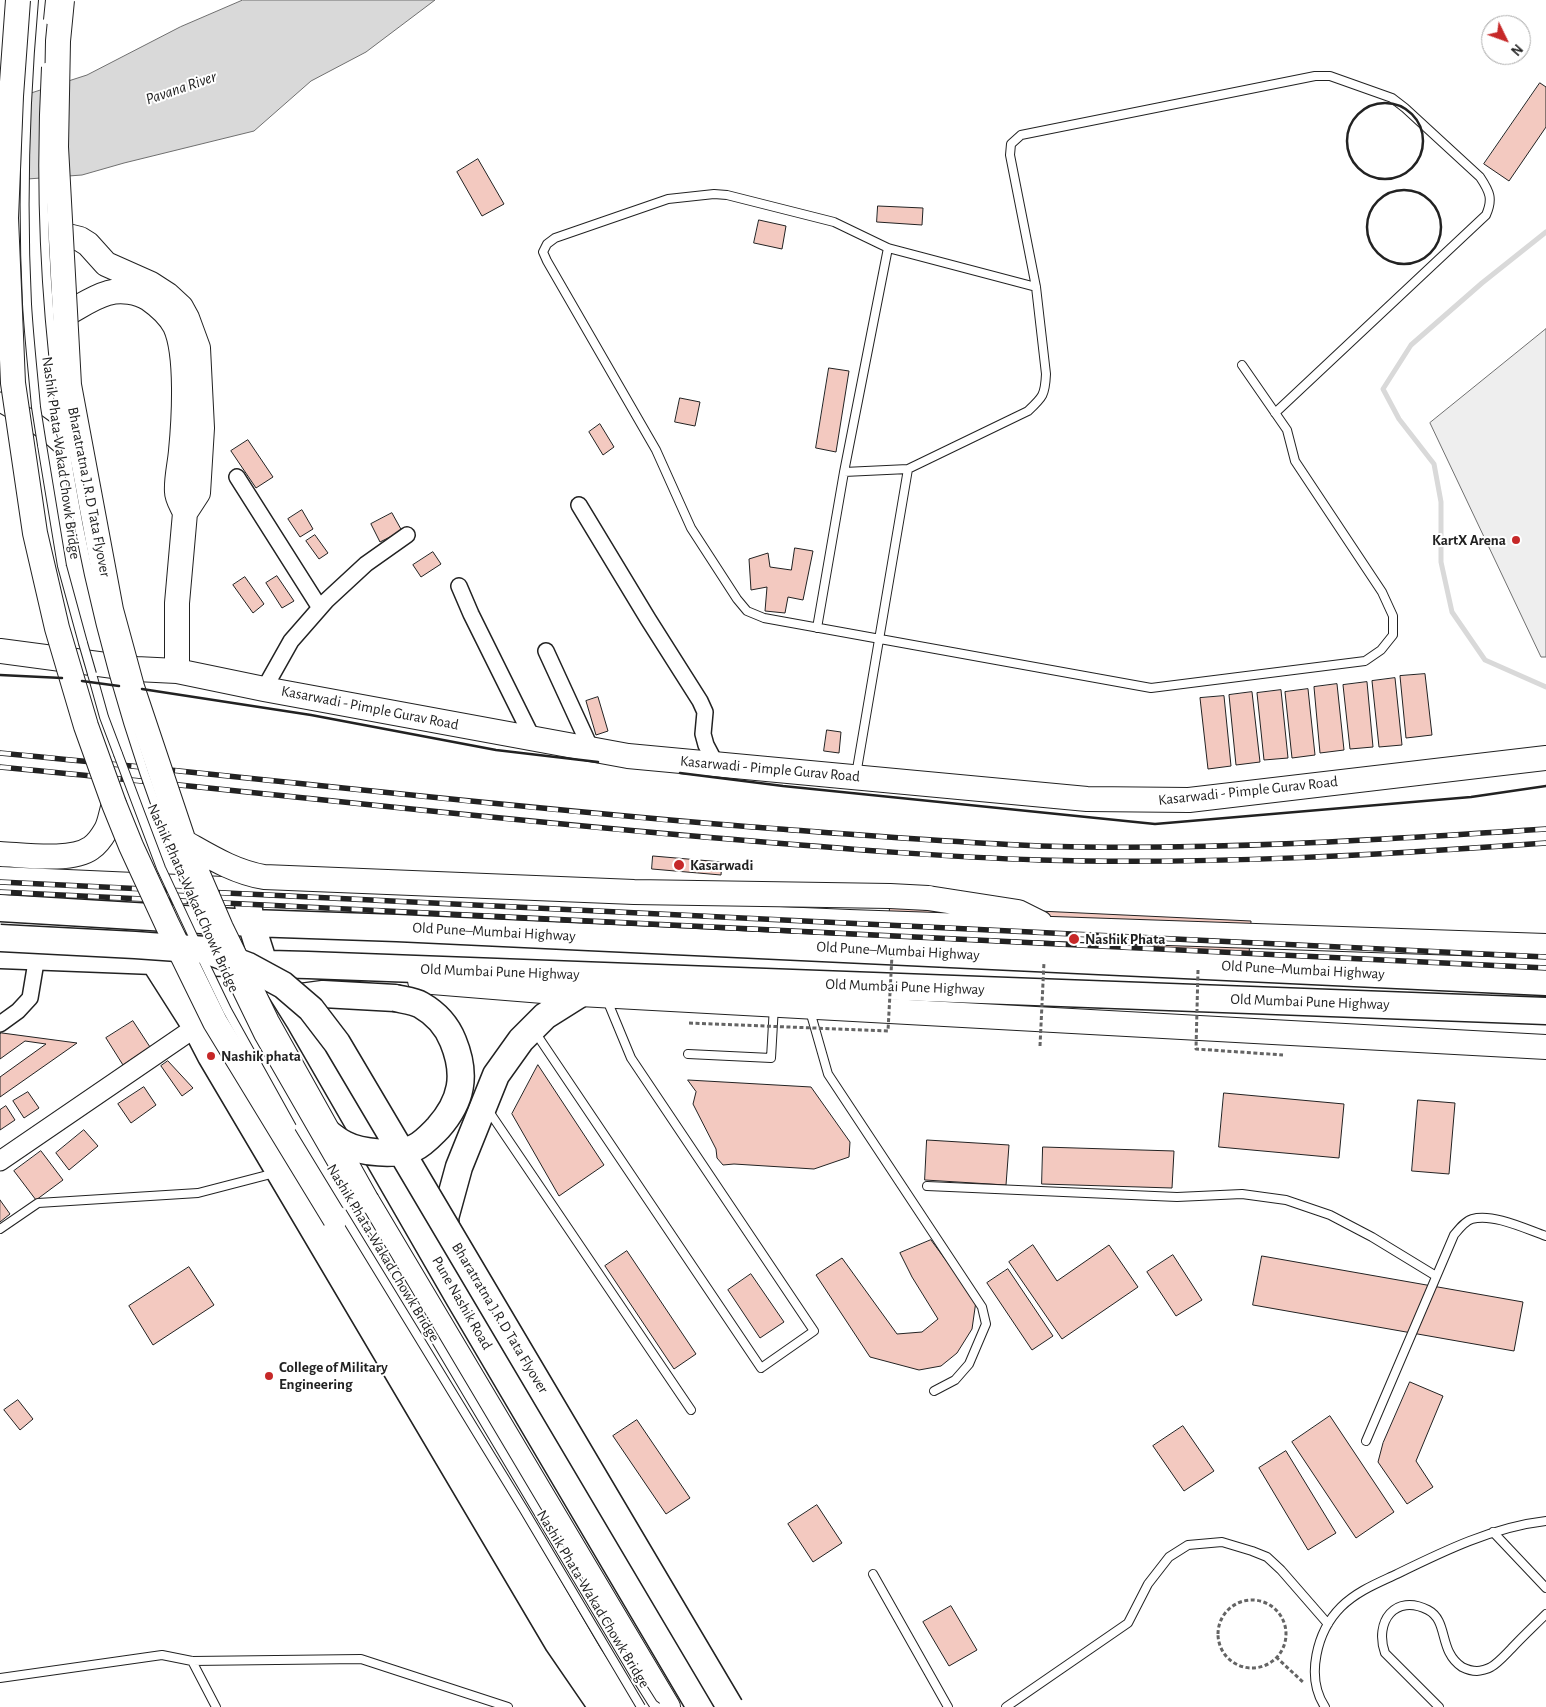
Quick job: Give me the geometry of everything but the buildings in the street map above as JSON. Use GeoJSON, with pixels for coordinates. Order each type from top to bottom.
{"type":"FeatureCollection","features":[{"type":"Feature","properties":{"kind":"highway","name":"Pune Nashik Road"},"geometry":{"type":"LineString","coordinates":[[246,890],[253,929],[264,964],[458,1298],[700,1707]]}},
{"type":"Feature","properties":{"kind":"highway","name":"Old Pune–Mumbai Highway"},"geometry":{"type":"LineString","coordinates":[[0,908],[253,929],[286,924],[1546,982]]}},
{"type":"Feature","properties":{"kind":"highway"},"geometry":{"type":"LineString","coordinates":[[196,1027],[209,993],[244,939],[253,929]]}},
{"type":"Feature","properties":{"kind":"highway","name":"Bharatratna J.R.D Tata Flyover"},"geometry":{"type":"LineString","coordinates":[[0,938],[206,950],[248,966],[283,985],[311,1009],[337,1043],[730,1707]]}},
{"type":"Feature","properties":{"kind":"highway","name":"Old Mumbai Pune Highway"},"geometry":{"type":"LineString","coordinates":[[0,955],[302,964],[1546,1010]]}},
{"type":"Feature","properties":{"kind":"highway"},"geometry":{"type":"LineString","coordinates":[[154,961],[196,1027],[211,1056],[558,1643],[602,1707]]}},
{"type":"Feature","properties":{"kind":"highway"},"geometry":{"type":"LineString","coordinates":[[302,964],[323,994]]}},
{"type":"Feature","properties":{"kind":"highway"},"geometry":{"type":"LineString","coordinates":[[286,999],[323,994],[395,998],[420,1004],[439,1018],[450,1034],[460,1056],[462,1077],[459,1096],[448,1117],[430,1136],[414,1148],[392,1153],[370,1152],[345,1145],[328,1133]]}},
{"type":"Feature","properties":{"kind":"highway"},"geometry":{"type":"LineString","coordinates":[[458,1298],[448,1255],[445,1218],[459,1167],[496,1075],[521,1040],[545,1016],[592,994]]}},
{"type":"Feature","properties":{"kind":"main road"},"geometry":{"type":"LineString","coordinates":[[18,0],[3,224],[5,315],[35,533],[65,655],[86,726],[131,846],[215,1022],[336,1211],[589,1653],[624,1707]]}},
{"type":"Feature","properties":{"kind":"main road","name":"Bharatratna J.R.D Tata Flyover"},"geometry":{"type":"LineString","coordinates":[[62,0],[58,41],[56,147],[69,385],[111,610],[132,687],[184,842],[221,928],[267,1022],[328,1133],[668,1707]]}},
{"type":"Feature","properties":{"kind":"main road"},"geometry":{"type":"LineString","coordinates":[[60,234],[80,239],[88,244],[106,264],[164,292],[181,307],[190,323],[198,348],[202,428],[198,493],[185,514]]}},
{"type":"Feature","properties":{"kind":"main road"},"geometry":{"type":"LineString","coordinates":[[64,315],[109,292],[132,292],[146,297],[158,305],[169,317],[178,336],[182,354],[184,396],[177,493],[185,514],[177,603],[177,671]]}},
{"type":"Feature","properties":{"kind":"main road","name":"Kasarwadi - Pimple Gurav Road"},"geometry":{"type":"LineString","coordinates":[[2,644],[136,669],[177,671],[264,689],[628,756],[1087,799],[1189,800],[1546,758]]}},
{"type":"Feature","properties":{"kind":"main road"},"geometry":{"type":"LineString","coordinates":[[0,854],[67,857],[82,853],[92,848],[101,838],[107,828],[114,804]]}},
{"type":"Feature","properties":{"kind":"main road"},"geometry":{"type":"LineString","coordinates":[[184,842],[234,870],[264,878],[624,891],[928,898],[1018,912],[1053,929]]}},
{"type":"Feature","properties":{"kind":"main road"},"geometry":{"type":"LineString","coordinates":[[0,879],[246,890],[641,912],[1053,929],[1546,946]]}},
{"type":"Feature","properties":{"kind":"main road"},"geometry":{"type":"LineString","coordinates":[[302,964],[373,977],[592,994],[1546,1047]]}},
{"type":"Feature","properties":{"kind":"street"},"geometry":{"type":"LineString","coordinates":[[0,402],[30,418],[60,442],[91,475],[103,510],[122,624],[136,669]]}},
{"type":"Feature","properties":{"kind":"street"},"geometry":{"type":"LineString","coordinates":[[237,477],[320,608]]}},
{"type":"Feature","properties":{"kind":"street"},"geometry":{"type":"LineString","coordinates":[[579,505],[700,701],[705,712],[703,734],[706,745],[716,764]]}},
{"type":"Feature","properties":{"kind":"street"},"geometry":{"type":"LineString","coordinates":[[264,689],[291,642],[320,608],[366,564],[407,535]]}},
{"type":"Feature","properties":{"kind":"street"},"geometry":{"type":"LineString","coordinates":[[459,586],[486,646],[533,739]]}},
{"type":"Feature","properties":{"kind":"street"},"geometry":{"type":"LineString","coordinates":[[546,651],[591,749]]}},
{"type":"Feature","properties":{"kind":"street"},"geometry":{"type":"LineString","coordinates":[[0,1024],[18,1011],[30,998],[37,956]]}},
{"type":"Feature","properties":{"kind":"street"},"geometry":{"type":"LineString","coordinates":[[0,1161],[196,1027]]}},
{"type":"Feature","properties":{"kind":"lane","name":"Nashik Phata-Wakad Chowk Bridge"},"geometry":{"type":"LineString","coordinates":[[34,0],[25,127],[27,305],[36,407],[62,566],[104,718],[161,868],[227,1010],[298,1137]]}},
{"type":"Feature","properties":{"kind":"lane"},"geometry":{"type":"LineString","coordinates":[[48,29],[50,0]]}},
{"type":"Feature","properties":{"kind":"lane","name":"Nashik Phata-Wakad Chowk Bridge"},"geometry":{"type":"LineString","coordinates":[[46,58],[44,219],[50,320],[62,429],[90,576],[109,654],[139,756],[180,868],[217,951],[259,1037],[366,1223],[496,1442],[634,1674],[653,1704],[657,1707]]}},
{"type":"Feature","properties":{"kind":"lane"},"geometry":{"type":"LineString","coordinates":[[844,472],[908,469],[1028,410],[1040,400],[1045,388],[1046,374],[1036,287],[1010,155],[1011,144],[1021,135],[1315,76],[1330,76],[1392,98],[1480,178],[1488,188],[1491,203],[1486,215],[1275,413]]}},
{"type":"Feature","properties":{"kind":"lane"},"geometry":{"type":"LineString","coordinates":[[1036,287],[888,248],[834,222],[816,216],[727,195],[714,194],[668,199],[555,238],[543,252],[656,450],[692,528],[737,599],[747,611],[764,618],[1151,688],[1365,661],[1381,650],[1393,635],[1393,616],[1382,592],[1295,461],[1286,430],[1242,365]]}},
{"type":"Feature","properties":{"kind":"lane"},"geometry":{"type":"LineString","coordinates":[[818,628],[844,472],[888,248]]}},
{"type":"Feature","properties":{"kind":"lane"},"geometry":{"type":"LineString","coordinates":[[856,777],[908,469]]}},
{"type":"Feature","properties":{"kind":"lane"},"geometry":{"type":"LineString","coordinates":[[533,1028],[761,1368],[814,1331],[631,1058],[592,994]]}},
{"type":"Feature","properties":{"kind":"lane"},"geometry":{"type":"LineString","coordinates":[[688,1054],[771,1058],[774,1004]]}},
{"type":"Feature","properties":{"kind":"lane"},"geometry":{"type":"LineString","coordinates":[[808,1006],[828,1074],[982,1307],[986,1324],[969,1364],[955,1380],[934,1391]]}},
{"type":"Feature","properties":{"kind":"lane"},"geometry":{"type":"LineString","coordinates":[[484,1104],[691,1410]]}},
{"type":"Feature","properties":{"kind":"lane"},"geometry":{"type":"LineString","coordinates":[[0,1229],[38,1203],[198,1193],[280,1172]]}},
{"type":"Feature","properties":{"kind":"lane"},"geometry":{"type":"LineString","coordinates":[[927,1186],[1177,1197],[1242,1194],[1286,1200],[1330,1215],[1372,1237],[1436,1276]]}},
{"type":"Feature","properties":{"kind":"lane","name":"Nashik Phata-Wakad Chowk Bridge"},"geometry":{"type":"LineString","coordinates":[[336,1211],[529,1518],[641,1707]]}},
{"type":"Feature","properties":{"kind":"lane"},"geometry":{"type":"LineString","coordinates":[[1366,1441],[1454,1234],[1470,1219],[1482,1218],[1496,1219],[1546,1236]]}},
{"type":"Feature","properties":{"kind":"lane"},"geometry":{"type":"LineString","coordinates":[[1325,1707],[1319,1698],[1315,1678],[1316,1654],[1328,1624],[1342,1606],[1364,1590],[1493,1532],[1524,1524],[1546,1521]]}},
{"type":"Feature","properties":{"kind":"lane"},"geometry":{"type":"LineString","coordinates":[[1493,1532],[1546,1588]]}},
{"type":"Feature","properties":{"kind":"lane"},"geometry":{"type":"LineString","coordinates":[[1006,1707],[1128,1623],[1148,1584],[1170,1557],[1188,1545],[1222,1542],[1252,1550],[1266,1557],[1281,1570],[1328,1624]]}},
{"type":"Feature","properties":{"kind":"lane"},"geometry":{"type":"LineString","coordinates":[[873,1574],[948,1707]]}},
{"type":"Feature","properties":{"kind":"lane"},"geometry":{"type":"LineString","coordinates":[[1439,1707],[1385,1653],[1380,1632],[1390,1613],[1400,1606],[1410,1605],[1430,1611],[1442,1626],[1449,1654],[1456,1663],[1466,1669],[1477,1672],[1490,1668],[1546,1614]]}},
{"type":"Feature","properties":{"kind":"lane"},"geometry":{"type":"LineString","coordinates":[[0,1678],[162,1655],[192,1662],[361,1659],[508,1707]]}},
{"type":"Feature","properties":{"kind":"lane"},"geometry":{"type":"LineString","coordinates":[[192,1662],[216,1707]]}},
{"type":"Feature","properties":{"kind":"path"},"geometry":{"type":"LineString","coordinates":[[689,1023],[888,1031],[892,956]]}},
{"type":"Feature","properties":{"kind":"path"},"geometry":{"type":"LineString","coordinates":[[1040,1046],[1044,962]]}},
{"type":"Feature","properties":{"kind":"path"},"geometry":{"type":"LineString","coordinates":[[1198,970],[1196,1049],[1283,1055]]}},
{"type":"Feature","properties":{"kind":"path"},"geometry":{"type":"LineString","coordinates":[[1248,1600],[1258,1600],[1278,1612],[1283,1621],[1286,1634],[1284,1644],[1276,1657],[1264,1666],[1253,1668],[1236,1665],[1226,1656],[1221,1650],[1218,1632],[1220,1621],[1232,1606],[1248,1600]]}},
{"type":"Feature","properties":{"kind":"path"},"geometry":{"type":"LineString","coordinates":[[1276,1657],[1319,1698]]}},
{"type":"Feature","properties":{"kind":"shaded area","name":"KartX Arena"},"geometry":{"type":"Polygon","coordinates":[[[1546,329],[1546,657],[1541,657],[1430,423],[1546,329]]]}},
{"type":"Feature","properties":{"kind":"water","name":"Pavana River"},"geometry":{"type":"Polygon","coordinates":[[[243,0],[435,0],[366,52],[311,81],[254,131],[82,175],[0,181],[0,103],[87,75],[180,27],[243,0]]]}},
{"type":"Feature","properties":{"kind":"waterway"},"geometry":{"type":"LineString","coordinates":[[1546,232],[1482,283],[1411,345],[1383,389],[1399,419],[1434,464],[1441,502],[1441,562],[1452,612],[1485,660],[1546,687]]}},
{"type":"Feature","properties":{"kind":"railway"},"geometry":{"type":"LineString","coordinates":[[0,753],[658,819],[860,835],[1040,846],[1167,847],[1293,844],[1546,829]]}},
{"type":"Feature","properties":{"kind":"railway"},"geometry":{"type":"LineString","coordinates":[[0,767],[658,833],[968,857],[1103,861],[1230,860],[1357,855],[1546,843]]}},
{"type":"Feature","properties":{"kind":"railway"},"geometry":{"type":"LineString","coordinates":[[0,882],[1546,957]]}},
{"type":"Feature","properties":{"kind":"railway"},"geometry":{"type":"LineString","coordinates":[[0,892],[1546,968]]}},
{"type":"Feature","properties":{"kind":"wall"},"geometry":{"type":"LineString","coordinates":[[1385,103],[1400,106],[1412,114],[1420,126],[1423,141],[1420,156],[1412,168],[1400,176],[1385,179],[1370,176],[1358,168],[1350,156],[1347,141],[1350,126],[1358,114],[1370,106],[1385,103]]}},
{"type":"Feature","properties":{"kind":"wall"},"geometry":{"type":"LineString","coordinates":[[1404,190],[1425,196],[1435,206],[1441,227],[1435,248],[1425,258],[1404,264],[1383,258],[1373,248],[1367,227],[1373,206],[1383,196],[1404,190]]}},
{"type":"Feature","properties":{"kind":"wall"},"geometry":{"type":"LineString","coordinates":[[0,675],[62,678]]}},
{"type":"Feature","properties":{"kind":"wall"},"geometry":{"type":"LineString","coordinates":[[82,681],[119,686]]}},
{"type":"Feature","properties":{"kind":"wall"},"geometry":{"type":"LineString","coordinates":[[142,689],[311,715],[496,750],[598,762]]}},
{"type":"Feature","properties":{"kind":"wall"},"geometry":{"type":"LineString","coordinates":[[680,773],[783,786],[1155,824],[1471,797],[1546,786]]}},
{"type":"Feature","properties":{"kind":"place","name":"KartX Arena"},"geometry":{"type":"Point","coordinates":[1516,540]}},
{"type":"Feature","properties":{"kind":"place","name":"Kasarwadi"},"geometry":{"type":"Point","coordinates":[679,865]}},
{"type":"Feature","properties":{"kind":"place","name":"Nashik Phata"},"geometry":{"type":"Point","coordinates":[1074,939]}},
{"type":"Feature","properties":{"kind":"place","name":"Nashik phata"},"geometry":{"type":"Point","coordinates":[211,1056]}},
{"type":"Feature","properties":{"kind":"place","name":"College of Military Engineering"},"geometry":{"type":"Point","coordinates":[269,1376]}}]}
